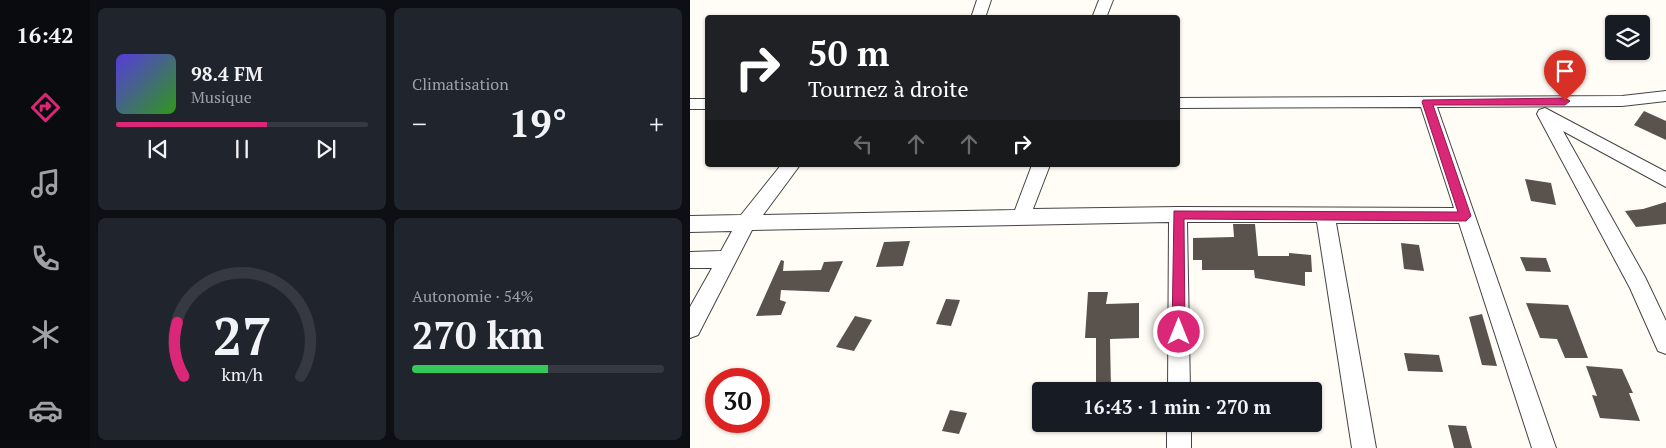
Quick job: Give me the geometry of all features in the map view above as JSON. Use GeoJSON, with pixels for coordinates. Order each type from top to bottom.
{"type":"FeatureCollection","features":[{"type":"Feature","properties":{"kind":"street"},"geometry":{"type":"LineString","coordinates":[[979,15],[984,0]]}},
{"type":"Feature","properties":{"kind":"street"},"geometry":{"type":"LineString","coordinates":[[1100,15],[1106,0]]}},
{"type":"Feature","properties":{"kind":"street"},"geometry":{"type":"LineString","coordinates":[[1180,103],[1527,102],[1639,99],[1666,96]]}},
{"type":"Feature","properties":{"kind":"street"},"geometry":{"type":"LineString","coordinates":[[1639,99],[1666,110]]}},
{"type":"Feature","properties":{"kind":"street"},"geometry":{"type":"LineString","coordinates":[[1427,102],[1544,448]]}},
{"type":"Feature","properties":{"kind":"street"},"geometry":{"type":"LineString","coordinates":[[1527,102],[1545,114],[1666,180]]}},
{"type":"Feature","properties":{"kind":"street"},"geometry":{"type":"LineString","coordinates":[[690,104],[705,104]]}},
{"type":"Feature","properties":{"kind":"street"},"geometry":{"type":"LineString","coordinates":[[1545,114],[1638,282],[1666,344]]}},
{"type":"Feature","properties":{"kind":"street"},"geometry":{"type":"LineString","coordinates":[[690,328],[746,223],[789,167]]}},
{"type":"Feature","properties":{"kind":"street"},"geometry":{"type":"LineString","coordinates":[[1021,217],[1040,167]]}},
{"type":"Feature","properties":{"kind":"street"},"geometry":{"type":"LineString","coordinates":[[690,224],[1178,214],[1466,216]]}},
{"type":"Feature","properties":{"kind":"street"},"geometry":{"type":"LineString","coordinates":[[1178,214],[1179,382]]}},
{"type":"Feature","properties":{"kind":"street"},"geometry":{"type":"LineString","coordinates":[[1325,215],[1364,448]]}},
{"type":"Feature","properties":{"kind":"street"},"geometry":{"type":"LineString","coordinates":[[690,260],[727,259]]}},
{"type":"Feature","properties":{"kind":"street"},"geometry":{"type":"LineString","coordinates":[[1179,432],[1179,448]]}},
{"type":"Feature","properties":{"kind":"building"},"geometry":{"type":"Polygon","coordinates":[[[1644,111],[1666,121],[1666,140],[1634,125],[1644,111]]]}},
{"type":"Feature","properties":{"kind":"building"},"geometry":{"type":"Polygon","coordinates":[[[1525,179],[1551,183],[1556,205],[1531,201],[1525,179]]]}},
{"type":"Feature","properties":{"kind":"building"},"geometry":{"type":"Polygon","coordinates":[[[1666,202],[1666,224],[1636,227],[1625,211],[1643,209],[1666,202]]]}},
{"type":"Feature","properties":{"kind":"building"},"geometry":{"type":"Polygon","coordinates":[[[1233,224],[1255,224],[1258,256],[1289,256],[1289,253],[1311,255],[1312,272],[1305,272],[1305,286],[1255,278],[1254,270],[1202,270],[1202,260],[1193,260],[1193,238],[1234,237],[1233,224]]]}},
{"type":"Feature","properties":{"kind":"building"},"geometry":{"type":"Polygon","coordinates":[[[910,241],[903,266],[876,267],[884,242],[910,241]]]}},
{"type":"Feature","properties":{"kind":"building"},"geometry":{"type":"Polygon","coordinates":[[[1401,243],[1419,245],[1424,271],[1404,269],[1401,243]]]}},
{"type":"Feature","properties":{"kind":"building"},"geometry":{"type":"Polygon","coordinates":[[[1520,257],[1546,258],[1551,272],[1526,271],[1520,257]]]}},
{"type":"Feature","properties":{"kind":"building"},"geometry":{"type":"Polygon","coordinates":[[[781,260],[784,261],[783,271],[821,270],[824,262],[843,261],[829,292],[781,290],[780,300],[786,302],[781,315],[756,316],[781,260]]]}},
{"type":"Feature","properties":{"kind":"building"},"geometry":{"type":"Polygon","coordinates":[[[1088,292],[1108,292],[1106,304],[1139,303],[1139,338],[1110,339],[1111,382],[1096,382],[1096,338],[1085,338],[1088,292]]]}},
{"type":"Feature","properties":{"kind":"building"},"geometry":{"type":"Polygon","coordinates":[[[946,299],[960,300],[951,326],[936,324],[946,299]]]}},
{"type":"Feature","properties":{"kind":"building"},"geometry":{"type":"Polygon","coordinates":[[[1526,303],[1568,305],[1588,358],[1565,358],[1557,339],[1540,338],[1526,303]]]}},
{"type":"Feature","properties":{"kind":"building"},"geometry":{"type":"Polygon","coordinates":[[[1482,314],[1497,366],[1482,365],[1469,317],[1482,314]]]}},
{"type":"Feature","properties":{"kind":"building"},"geometry":{"type":"Polygon","coordinates":[[[855,316],[872,320],[854,351],[836,347],[855,316]]]}},
{"type":"Feature","properties":{"kind":"building"},"geometry":{"type":"Polygon","coordinates":[[[1404,353],[1439,355],[1443,372],[1408,371],[1404,353]]]}},
{"type":"Feature","properties":{"kind":"building"},"geometry":{"type":"Polygon","coordinates":[[[1586,366],[1622,369],[1633,393],[1629,393],[1640,421],[1600,418],[1592,395],[1597,396],[1586,366]]]}},
{"type":"Feature","properties":{"kind":"building"},"geometry":{"type":"Polygon","coordinates":[[[950,410],[967,413],[959,434],[942,431],[950,410]]]}},
{"type":"Feature","properties":{"kind":"building"},"geometry":{"type":"Polygon","coordinates":[[[1448,425],[1466,426],[1472,448],[1454,448],[1448,425]]]}},
{"type":"Feature","properties":{"kind":"route"},"geometry":{"type":"LineString","coordinates":[[1179,332],[1178,214],[1466,216],[1427,102],[1565,101]]}}]}
